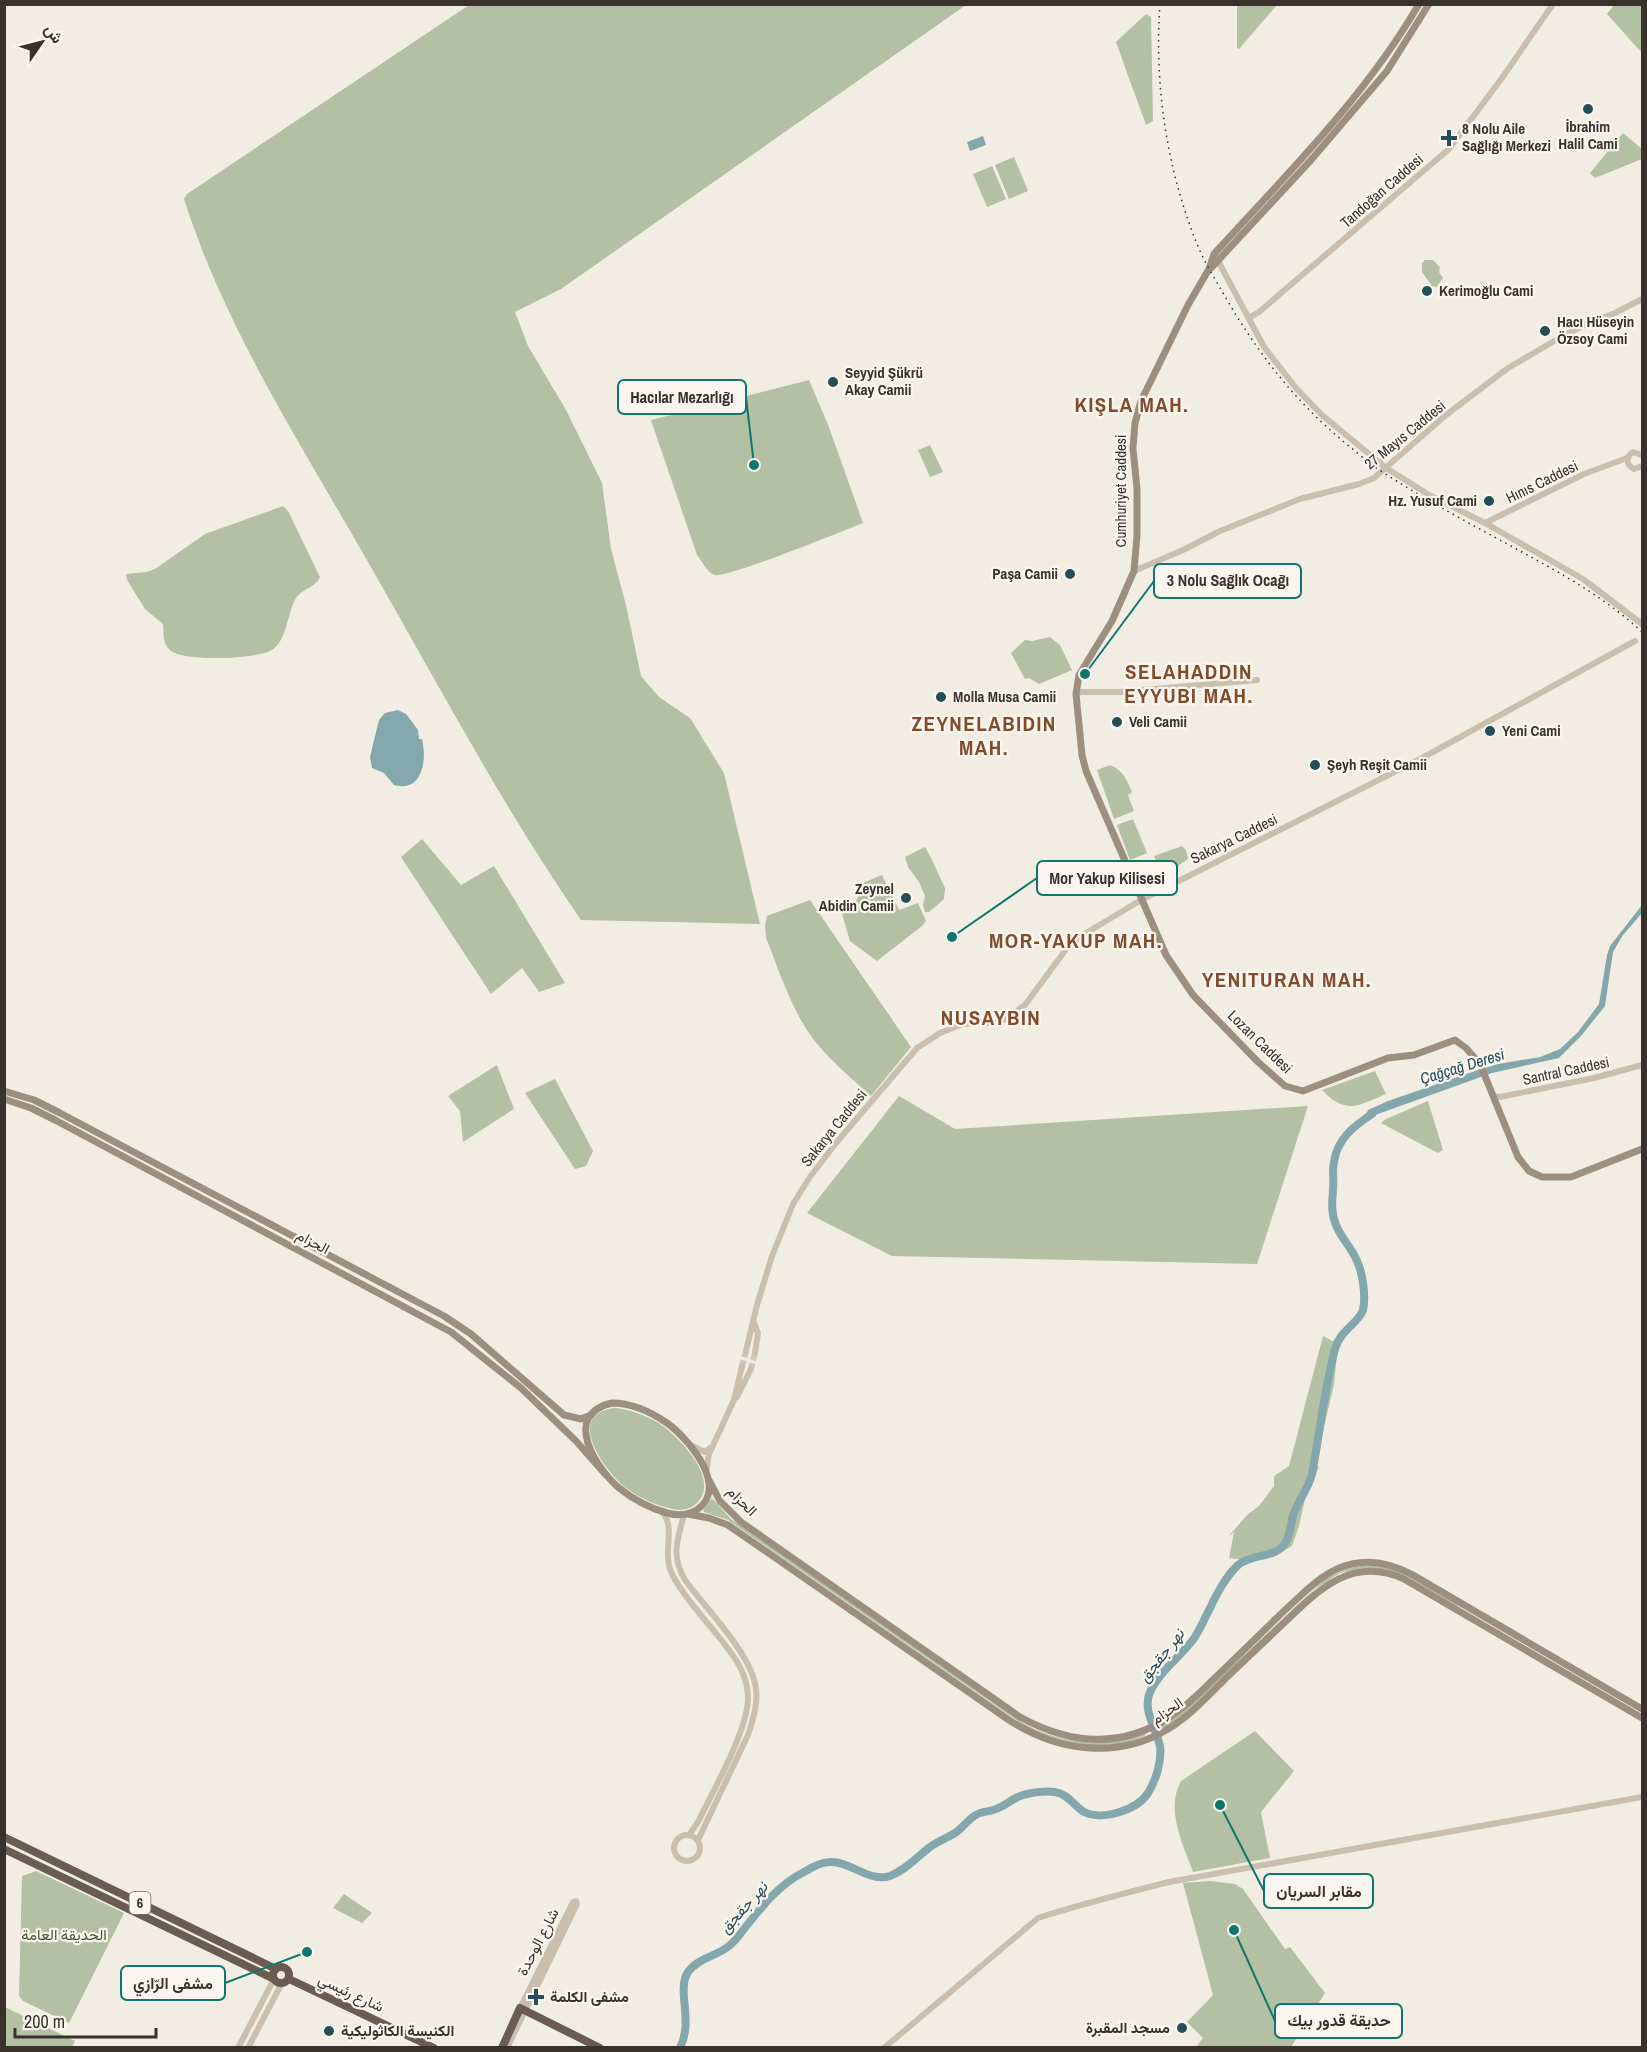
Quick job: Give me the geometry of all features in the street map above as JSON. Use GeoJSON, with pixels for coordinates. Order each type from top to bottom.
{"type":"FeatureCollection","features":[{"type":"Feature","properties":{"kind":"highway","name":"6"},"geometry":{"type":"LineString","coordinates":[[4,1837],[276,1969]]}},
{"type":"Feature","properties":{"kind":"highway","name":"6"},"geometry":{"type":"LineString","coordinates":[[4,1849],[282,1981]]}},
{"type":"Feature","properties":{"kind":"highway"},"geometry":{"type":"LineString","coordinates":[[281,1967],[286,1968],[290,1974],[282,1981],[273,1974],[281,1967]]}},
{"type":"Feature","properties":{"kind":"highway","name":"شارع رئيسي"},"geometry":{"type":"LineString","coordinates":[[282,1981],[434,2048]]}},
{"type":"Feature","properties":{"kind":"highway"},"geometry":{"type":"LineString","coordinates":[[522,2009],[600,2048]]}},
{"type":"Feature","properties":{"kind":"highway","name":"شارع الوحدة"},"geometry":{"type":"LineString","coordinates":[[502,2048],[522,2009]]}},
{"type":"Feature","properties":{"kind":"main road","name":"Cumhuriyet Caddesi"},"geometry":{"type":"LineString","coordinates":[[1141,900],[1086,771],[1082,755],[1076,694],[1079,675],[1112,621],[1134,571],[1137,489],[1133,448],[1135,423],[1141,401],[1209,269],[1214,254],[1306,153],[1378,67],[1419,4]]}},
{"type":"Feature","properties":{"kind":"main road"},"geometry":{"type":"LineString","coordinates":[[1209,269],[1311,160],[1387,71],[1429,4]]}},
{"type":"Feature","properties":{"kind":"main road","name":"Lozan Caddesi"},"geometry":{"type":"LineString","coordinates":[[1141,900],[1166,955],[1193,995],[1258,1062],[1285,1086],[1303,1091],[1388,1058],[1414,1055],[1455,1040],[1466,1048],[1479,1064],[1494,1096]]}},
{"type":"Feature","properties":{"kind":"main road","name":"الحزام"},"geometry":{"type":"LineString","coordinates":[[4,1091],[25,1097],[60,1113],[444,1316],[471,1334],[564,1415],[581,1419],[591,1415]]}},
{"type":"Feature","properties":{"kind":"main road"},"geometry":{"type":"LineString","coordinates":[[1494,1096],[1518,1157],[1529,1171],[1542,1177],[1571,1177],[1642,1149]]}},
{"type":"Feature","properties":{"kind":"main road","name":"الحزام"},"geometry":{"type":"LineString","coordinates":[[4,1099],[21,1104],[57,1121],[451,1332],[521,1388],[576,1440],[606,1474]]}},
{"type":"Feature","properties":{"kind":"main road"},"geometry":{"type":"LineString","coordinates":[[609,1404],[628,1405],[659,1418],[675,1429],[689,1444],[708,1476],[710,1487],[705,1501],[697,1510],[686,1514],[660,1511],[636,1500],[618,1487],[606,1474],[590,1451],[586,1439],[586,1426],[591,1415],[601,1407],[609,1404]]}},
{"type":"Feature","properties":{"kind":"main road","name":"الحزام"},"geometry":{"type":"LineString","coordinates":[[708,1476],[717,1496],[734,1517],[1020,1718],[1052,1733],[1079,1739],[1129,1736],[1166,1720],[1190,1701],[1312,1585],[1337,1569],[1360,1563],[1393,1566],[1413,1575],[1642,1708]]}},
{"type":"Feature","properties":{"kind":"main road","name":"الحزام"},"geometry":{"type":"LineString","coordinates":[[686,1514],[709,1518],[728,1525],[1026,1731],[1056,1743],[1081,1748],[1120,1747],[1152,1737],[1170,1728],[1205,1699],[1314,1595],[1342,1577],[1368,1571],[1389,1574],[1404,1580],[1642,1718]]}},
{"type":"Feature","properties":{"kind":"main road"},"geometry":{"type":"LineString","coordinates":[[1458,1611],[1463,1603]]}},
{"type":"Feature","properties":{"kind":"main road"},"geometry":{"type":"LineString","coordinates":[[1148,1729],[1152,1737]]}},
{"type":"Feature","properties":{"kind":"street","name":"Tandoğan Caddesi"},"geometry":{"type":"LineString","coordinates":[[1249,318],[1259,312],[1449,149],[1553,4]]}},
{"type":"Feature","properties":{"kind":"street"},"geometry":{"type":"LineString","coordinates":[[1214,254],[1264,346],[1296,388],[1322,415],[1386,468],[1431,496],[1485,523],[1583,579],[1642,624]]}},
{"type":"Feature","properties":{"kind":"street","name":"27 Mayıs Caddesi"},"geometry":{"type":"LineString","coordinates":[[1134,571],[1220,531],[1300,499],[1374,478],[1446,416],[1508,368],[1586,324],[1615,314],[1642,299]]}},
{"type":"Feature","properties":{"kind":"street","name":"Hınıs Caddesi"},"geometry":{"type":"LineString","coordinates":[[1485,523],[1584,474],[1627,458],[1633,452],[1642,454]]}},
{"type":"Feature","properties":{"kind":"street"},"geometry":{"type":"LineString","coordinates":[[1627,458],[1629,466]]}},
{"type":"Feature","properties":{"kind":"street"},"geometry":{"type":"LineString","coordinates":[[1611,464],[1640,468],[1642,476]]}},
{"type":"Feature","properties":{"kind":"street","name":"Sakarya Caddesi"},"geometry":{"type":"LineString","coordinates":[[746,1351],[752,1320],[793,1204],[810,1177],[911,1054],[931,1038],[963,1024],[997,1023],[1015,1014],[1025,1005],[1072,943],[1141,900],[1422,758],[1635,641]]}},
{"type":"Feature","properties":{"kind":"street"},"geometry":{"type":"LineString","coordinates":[[1076,694],[1257,680]]}},
{"type":"Feature","properties":{"kind":"street","name":"Santral Caddesi"},"geometry":{"type":"LineString","coordinates":[[1494,1096],[1500,1097],[1561,1085],[1642,1065]]}},
{"type":"Feature","properties":{"kind":"street"},"geometry":{"type":"LineString","coordinates":[[752,1320],[758,1334],[755,1353]]}},
{"type":"Feature","properties":{"kind":"street"},"geometry":{"type":"LineString","coordinates":[[708,1476],[711,1448],[731,1405],[742,1366]]}},
{"type":"Feature","properties":{"kind":"street"},"geometry":{"type":"LineString","coordinates":[[731,1405],[745,1385],[752,1369]]}},
{"type":"Feature","properties":{"kind":"street"},"geometry":{"type":"LineString","coordinates":[[689,1444],[705,1452],[711,1448]]}},
{"type":"Feature","properties":{"kind":"street"},"geometry":{"type":"LineString","coordinates":[[660,1511],[669,1524],[666,1556],[671,1573],[732,1654],[743,1673],[748,1692],[746,1713],[741,1730],[698,1822],[689,1834],[681,1836],[675,1842],[674,1850],[680,1859],[691,1861],[698,1856],[701,1849],[698,1840],[689,1834]]}},
{"type":"Feature","properties":{"kind":"street"},"geometry":{"type":"LineString","coordinates":[[686,1514],[676,1553],[678,1567],[685,1580],[747,1663],[756,1689],[753,1720],[748,1735],[698,1840]]}},
{"type":"Feature","properties":{"kind":"street"},"geometry":{"type":"LineString","coordinates":[[884,2048],[1038,1918],[1044,1916],[1094,1900],[1169,1882],[1642,1797]]}},
{"type":"Feature","properties":{"kind":"street","name":"شارع الوحدة"},"geometry":{"type":"LineString","coordinates":[[507,2048],[522,2009],[573,1902],[576,1901],[577,1904],[522,2009]]}},
{"type":"Feature","properties":{"kind":"street"},"geometry":{"type":"LineString","coordinates":[[238,2048],[282,1981]]}},
{"type":"Feature","properties":{"kind":"street"},"geometry":{"type":"LineString","coordinates":[[248,2048],[282,1981]]}},
{"type":"Feature","properties":{"kind":"green space"},"geometry":{"type":"Polygon","coordinates":[[[469,5],[966,5],[561,289],[515,312],[528,346],[566,410],[602,483],[611,549],[641,676],[659,697],[690,718],[724,773],[760,924],[581,920],[497,788],[266,385],[221,294],[184,199],[187,194],[469,5]]]}},
{"type":"Feature","properties":{"kind":"green space"},"geometry":{"type":"Polygon","coordinates":[[[1237,5],[1277,5],[1239,49],[1237,48],[1237,5]]]}},
{"type":"Feature","properties":{"kind":"green space"},"geometry":{"type":"Polygon","coordinates":[[[1614,5],[1642,5],[1642,53],[1607,14],[1614,5]]]}},
{"type":"Feature","properties":{"kind":"green space"},"geometry":{"type":"Polygon","coordinates":[[[1146,14],[1151,17],[1153,121],[1146,125],[1116,42],[1146,14]]]}},
{"type":"Feature","properties":{"kind":"green space"},"geometry":{"type":"Polygon","coordinates":[[[1623,133],[1642,149],[1642,159],[1595,178],[1590,173],[1623,133]]]}},
{"type":"Feature","properties":{"kind":"green space"},"geometry":{"type":"Polygon","coordinates":[[[1014,157],[1028,191],[1009,199],[995,165],[1014,157]]]}},
{"type":"Feature","properties":{"kind":"green space"},"geometry":{"type":"Polygon","coordinates":[[[992,166],[1006,199],[987,207],[973,174],[992,166]]]}},
{"type":"Feature","properties":{"kind":"green space"},"geometry":{"type":"Polygon","coordinates":[[[1425,260],[1433,260],[1440,267],[1439,272],[1443,278],[1437,287],[1432,286],[1422,272],[1422,263],[1425,260]]]}},
{"type":"Feature","properties":{"kind":"green space"},"geometry":{"type":"Polygon","coordinates":[[[809,380],[829,427],[863,523],[741,569],[724,574],[712,574],[697,555],[651,420],[809,380]]]}},
{"type":"Feature","properties":{"kind":"green space"},"geometry":{"type":"Polygon","coordinates":[[[930,445],[943,472],[930,477],[918,450],[930,445]]]}},
{"type":"Feature","properties":{"kind":"green space"},"geometry":{"type":"Polygon","coordinates":[[[283,506],[288,511],[320,577],[296,598],[283,635],[276,647],[262,654],[218,658],[188,656],[170,650],[165,641],[163,624],[145,609],[127,580],[126,574],[155,569],[205,534],[283,506]]]}},
{"type":"Feature","properties":{"kind":"green space"},"geometry":{"type":"Polygon","coordinates":[[[1050,637],[1060,645],[1072,670],[1039,684],[1029,678],[1025,679],[1011,653],[1025,640],[1032,641],[1050,637]]]}},
{"type":"Feature","properties":{"kind":"green space"},"geometry":{"type":"Polygon","coordinates":[[[1110,765],[1118,770],[1126,780],[1132,792],[1128,795],[1134,811],[1114,819],[1097,770],[1110,765]]]}},
{"type":"Feature","properties":{"kind":"green space"},"geometry":{"type":"Polygon","coordinates":[[[1133,819],[1147,853],[1130,860],[1117,825],[1133,819]]]}},
{"type":"Feature","properties":{"kind":"green space"},"geometry":{"type":"Polygon","coordinates":[[[422,839],[461,885],[494,866],[565,983],[539,992],[522,968],[491,994],[401,857],[422,839]]]}},
{"type":"Feature","properties":{"kind":"green space"},"geometry":{"type":"Polygon","coordinates":[[[1182,846],[1186,850],[1188,859],[1179,865],[1175,875],[1160,873],[1154,856],[1182,846]]]}},
{"type":"Feature","properties":{"kind":"green space"},"geometry":{"type":"Polygon","coordinates":[[[925,847],[945,888],[944,899],[929,912],[925,912],[923,905],[925,896],[919,882],[908,867],[905,857],[925,847]]]}},
{"type":"Feature","properties":{"kind":"green space"},"geometry":{"type":"Polygon","coordinates":[[[882,875],[899,910],[918,903],[926,921],[877,961],[850,941],[842,914],[853,905],[863,883],[882,875]]]}},
{"type":"Feature","properties":{"kind":"green space"},"geometry":{"type":"Polygon","coordinates":[[[810,900],[911,1047],[871,1096],[832,1060],[811,1036],[791,1001],[766,938],[767,916],[810,900]]]}},
{"type":"Feature","properties":{"kind":"green space"},"geometry":{"type":"Polygon","coordinates":[[[497,1065],[514,1109],[463,1142],[460,1111],[448,1096],[497,1065]]]}},
{"type":"Feature","properties":{"kind":"green space"},"geometry":{"type":"Polygon","coordinates":[[[1375,1071],[1386,1094],[1360,1105],[1338,1103],[1322,1090],[1375,1071]]]}},
{"type":"Feature","properties":{"kind":"green space"},"geometry":{"type":"Polygon","coordinates":[[[555,1079],[593,1151],[586,1166],[575,1169],[525,1093],[555,1079]]]}},
{"type":"Feature","properties":{"kind":"green space"},"geometry":{"type":"Polygon","coordinates":[[[899,1096],[955,1129],[1308,1106],[1257,1264],[892,1256],[807,1213],[899,1096]]]}},
{"type":"Feature","properties":{"kind":"green space"},"geometry":{"type":"Polygon","coordinates":[[[1428,1101],[1443,1150],[1438,1153],[1381,1123],[1428,1101]]]}},
{"type":"Feature","properties":{"kind":"green space"},"geometry":{"type":"Polygon","coordinates":[[[1323,1336],[1338,1344],[1334,1384],[1315,1466],[1319,1467],[1305,1499],[1292,1546],[1274,1556],[1259,1558],[1243,1564],[1238,1559],[1229,1558],[1234,1532],[1228,1537],[1247,1515],[1259,1506],[1274,1486],[1274,1476],[1289,1466],[1323,1336]]]}},
{"type":"Feature","properties":{"kind":"green space"},"geometry":{"type":"Polygon","coordinates":[[[614,1408],[636,1413],[657,1422],[685,1447],[701,1470],[704,1482],[703,1493],[697,1503],[688,1509],[679,1510],[654,1503],[626,1488],[609,1470],[593,1445],[590,1432],[592,1421],[599,1413],[614,1408]]]}},
{"type":"Feature","properties":{"kind":"green space"},"geometry":{"type":"Polygon","coordinates":[[[712,1498],[731,1519],[1026,1725],[1055,1737],[1085,1742],[1115,1741],[1146,1735],[1131,1741],[1102,1746],[1072,1742],[1057,1738],[1028,1728],[728,1520],[704,1512],[703,1510],[712,1498]]]}},
{"type":"Feature","properties":{"kind":"green space"},"geometry":{"type":"Polygon","coordinates":[[[1360,1566],[1387,1568],[1412,1577],[1459,1605],[1457,1606],[1407,1577],[1388,1570],[1362,1568],[1340,1573],[1315,1589],[1191,1709],[1152,1734],[1152,1731],[1183,1712],[1325,1579],[1347,1569],[1360,1566]]]}},
{"type":"Feature","properties":{"kind":"green space"},"geometry":{"type":"Polygon","coordinates":[[[1255,1731],[1294,1771],[1261,1812],[1270,1858],[1193,1872],[1175,1815],[1177,1792],[1181,1781],[1255,1731]]]}},
{"type":"Feature","properties":{"kind":"green space","name":"الحديقة العامة"},"geometry":{"type":"Polygon","coordinates":[[[36,1871],[124,1913],[69,2023],[23,2001],[19,1996],[22,1876],[36,1871]]]}},
{"type":"Feature","properties":{"kind":"green space"},"geometry":{"type":"Polygon","coordinates":[[[1210,1881],[1235,1884],[1243,1889],[1285,1949],[1290,1947],[1325,1993],[1291,2047],[1196,2047],[1203,2038],[1187,2022],[1213,1995],[1183,1883],[1210,1881]]]}},
{"type":"Feature","properties":{"kind":"green space"},"geometry":{"type":"Polygon","coordinates":[[[344,1894],[372,1913],[362,1923],[333,1908],[344,1894]]]}},
{"type":"Feature","properties":{"kind":"green space"},"geometry":{"type":"Polygon","coordinates":[[[5,2007],[75,2041],[72,2047],[5,2047],[5,2007]]]}},
{"type":"Feature","properties":{"kind":"water"},"geometry":{"type":"Polygon","coordinates":[[[983,136],[986,145],[970,151],[967,142],[983,136]]]}},
{"type":"Feature","properties":{"kind":"water"},"geometry":{"type":"Polygon","coordinates":[[[398,710],[406,714],[418,730],[419,739],[422,739],[424,756],[417,779],[404,786],[394,785],[384,773],[372,768],[370,757],[379,720],[385,713],[398,710]]]}},
{"type":"Feature","properties":{"kind":"water"},"geometry":{"type":"Polygon","coordinates":[[[1642,905],[1642,913],[1623,935],[1613,952],[1605,1006],[1581,1036],[1559,1058],[1492,1073],[1364,1119],[1368,1110],[1388,1101],[1498,1064],[1540,1057],[1560,1049],[1578,1032],[1599,1004],[1610,946],[1642,905]]]}},
{"type":"Feature","properties":{"kind":"waterway","name":"نهر جقجق"},"geometry":{"type":"LineString","coordinates":[[680,2048],[684,2037],[686,2016],[684,1988],[688,1972],[697,1963],[732,1944],[773,1895],[787,1882],[810,1868],[830,1862],[845,1865],[875,1877],[890,1876],[906,1867],[933,1845],[958,1831],[973,1817],[1027,1794],[1060,1793],[1084,1812],[1100,1815],[1128,1809],[1148,1793],[1154,1782],[1160,1758],[1160,1746],[1148,1705],[1154,1684],[1195,1637],[1219,1590],[1238,1565],[1249,1559],[1279,1550],[1283,1546],[1288,1538],[1296,1508],[1311,1479],[1337,1342],[1361,1315],[1364,1305],[1359,1266],[1338,1230],[1333,1216],[1333,1165],[1343,1140],[1353,1128],[1372,1114]]}},
{"type":"Feature","properties":{"kind":"tunnel"},"geometry":{"type":"LineString","coordinates":[[742,1366],[746,1351]]}},
{"type":"Feature","properties":{"kind":"tunnel"},"geometry":{"type":"LineString","coordinates":[[751,1369],[755,1353]]}},
{"type":"Feature","properties":{"kind":"railway"},"geometry":{"type":"LineString","coordinates":[[1160,4],[1161,96],[1171,157],[1187,216],[1204,259],[1227,300],[1281,379],[1330,430],[1375,467],[1600,598],[1642,632]]}},
{"type":"Feature","properties":{"kind":"place","name":"İbrahim Halil Cami"},"geometry":{"type":"Point","coordinates":[1588,109]}},
{"type":"Feature","properties":{"kind":"place","name":"8 Nolu Aile Sağlığı Merkezi"},"geometry":{"type":"Point","coordinates":[1449,138]}},
{"type":"Feature","properties":{"kind":"place","name":"Kerimoğlu Cami"},"geometry":{"type":"Point","coordinates":[1427,291]}},
{"type":"Feature","properties":{"kind":"place","name":"Hacı Hüseyin Özsoy Cami"},"geometry":{"type":"Point","coordinates":[1545,331]}},
{"type":"Feature","properties":{"kind":"place","name":"Seyyid Şükrü Akay Camii"},"geometry":{"type":"Point","coordinates":[833,382]}},
{"type":"Feature","properties":{"kind":"place","name":"Hacılar Mezarlığı"},"geometry":{"type":"Point","coordinates":[754,465]}},
{"type":"Feature","properties":{"kind":"place","name":"Hz. Yusuf Cami"},"geometry":{"type":"Point","coordinates":[1489,501]}},
{"type":"Feature","properties":{"kind":"place","name":"Paşa Camii"},"geometry":{"type":"Point","coordinates":[1070,574]}},
{"type":"Feature","properties":{"kind":"place","name":"3 Nolu Sağlık Ocağı"},"geometry":{"type":"Point","coordinates":[1085,674]}},
{"type":"Feature","properties":{"kind":"place","name":"Molla Musa Camii"},"geometry":{"type":"Point","coordinates":[941,697]}},
{"type":"Feature","properties":{"kind":"place","name":"Veli Camii"},"geometry":{"type":"Point","coordinates":[1117,722]}},
{"type":"Feature","properties":{"kind":"place","name":"Yeni Cami"},"geometry":{"type":"Point","coordinates":[1490,731]}},
{"type":"Feature","properties":{"kind":"place","name":"Şeyh Reşit Camii"},"geometry":{"type":"Point","coordinates":[1315,765]}},
{"type":"Feature","properties":{"kind":"place","name":"Zeynel Abidin Camii"},"geometry":{"type":"Point","coordinates":[906,898]}},
{"type":"Feature","properties":{"kind":"place","name":"Mor Yakup Kilisesi"},"geometry":{"type":"Point","coordinates":[952,937]}},
{"type":"Feature","properties":{"kind":"place","name":"مقابر السريان"},"geometry":{"type":"Point","coordinates":[1220,1805]}},
{"type":"Feature","properties":{"kind":"place","name":"حديقة قدور بيك"},"geometry":{"type":"Point","coordinates":[1234,1930]}},
{"type":"Feature","properties":{"kind":"place","name":"مشفى الرّازي"},"geometry":{"type":"Point","coordinates":[307,1952]}},
{"type":"Feature","properties":{"kind":"place","name":"مشفى الكلمة"},"geometry":{"type":"Point","coordinates":[536,1997]}},
{"type":"Feature","properties":{"kind":"place","name":"مسجد المقبرة"},"geometry":{"type":"Point","coordinates":[1182,2028]}},
{"type":"Feature","properties":{"kind":"place","name":"الكنيسة الكاثوليكية"},"geometry":{"type":"Point","coordinates":[329,2031]}},
{"type":"Feature","properties":{"kind":"district","name":"KIŞLA MAH."},"geometry":{"type":"Point","coordinates":[1132,405]}},
{"type":"Feature","properties":{"kind":"district","name":"SELAHADDIN EYYUBI MAH."},"geometry":{"type":"Point","coordinates":[1189,684]}},
{"type":"Feature","properties":{"kind":"district","name":"ZEYNELABIDIN MAH."},"geometry":{"type":"Point","coordinates":[984,736]}},
{"type":"Feature","properties":{"kind":"district","name":"MOR-YAKUP MAH."},"geometry":{"type":"Point","coordinates":[1076,941]}},
{"type":"Feature","properties":{"kind":"district","name":"YENITURAN MAH."},"geometry":{"type":"Point","coordinates":[1287,980]}},
{"type":"Feature","properties":{"kind":"district","name":"NUSAYBIN"},"geometry":{"type":"Point","coordinates":[991,1018]}},
{"type":"Feature","properties":{"kind":"water label","name":"Çağçağ Deresi"},"geometry":{"type":"Point","coordinates":[1462,1066]}}]}
